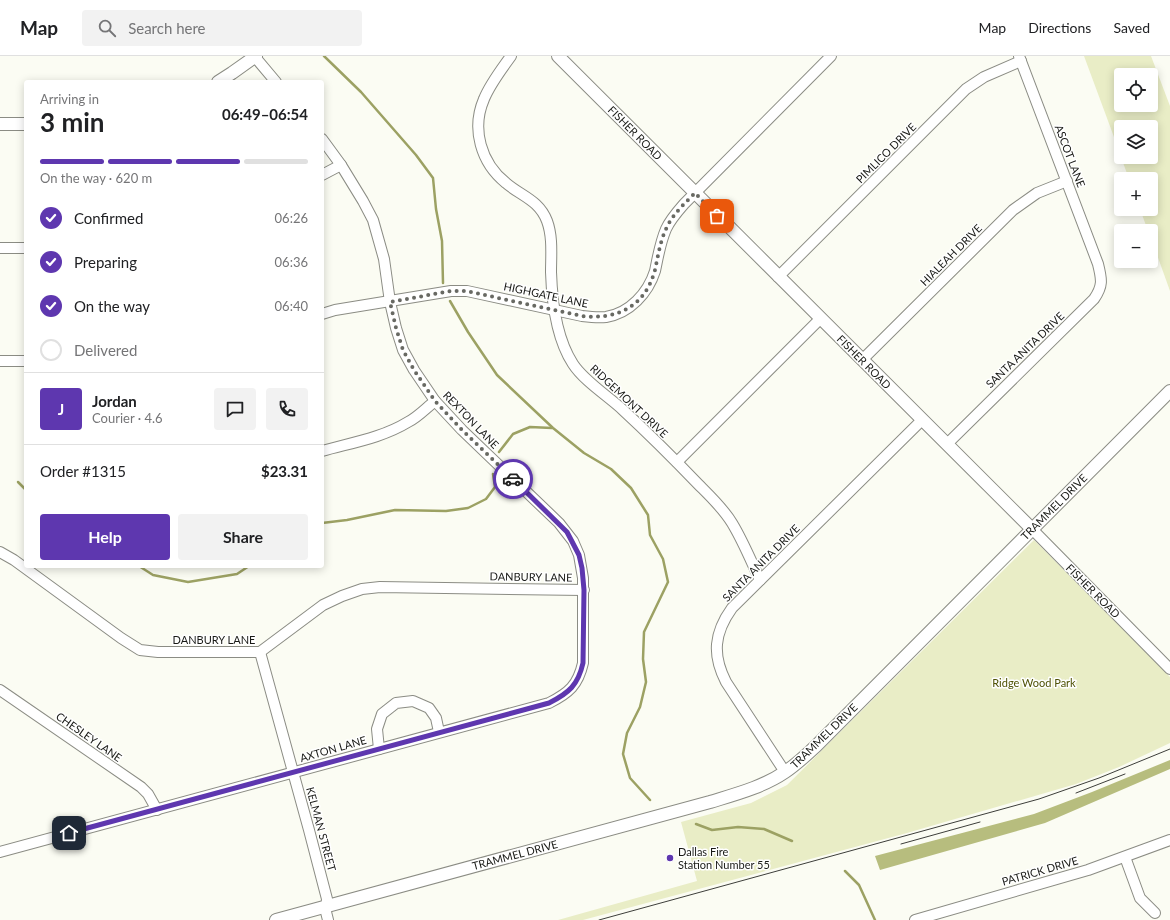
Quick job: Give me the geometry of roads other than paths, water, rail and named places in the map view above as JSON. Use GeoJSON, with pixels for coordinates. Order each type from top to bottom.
{"type":"FeatureCollection","features":[{"type":"Feature","properties":{"kind":"street"},"geometry":{"type":"LineString","coordinates":[[221,80],[255,56],[274,80]]}},
{"type":"Feature","properties":{"kind":"street","name":"RIDGEMONT DRIVE"},"geometry":{"type":"LineString","coordinates":[[511,56],[492,83],[483,100],[478,121],[480,142],[484,157],[494,171],[506,183],[533,201],[548,222],[552,249],[552,293],[558,327],[566,349],[574,365],[584,377],[622,409],[677,462],[718,505],[731,522],[747,550],[760,580]]}},
{"type":"Feature","properties":{"kind":"street","name":"FISHER ROAD"},"geometry":{"type":"LineString","coordinates":[[558,56],[1032,529],[1170,669]]}},
{"type":"Feature","properties":{"kind":"street","name":"HIGHGATE LANE"},"geometry":{"type":"LineString","coordinates":[[324,313],[335,310],[451,291],[466,291],[582,316],[601,317],[617,314],[634,304],[642,296],[651,281],[661,242],[667,227],[684,204],[831,56]]}},
{"type":"Feature","properties":{"kind":"street","name":"ASCOT LANE"},"geometry":{"type":"LineString","coordinates":[[1020,59],[1098,264]]}},
{"type":"Feature","properties":{"kind":"street","name":"PIMLICO DRIVE"},"geometry":{"type":"LineString","coordinates":[[778,277],[966,89],[984,77],[1020,59]]}},
{"type":"Feature","properties":{"kind":"street"},"geometry":{"type":"LineString","coordinates":[[0,124],[24,124]]}},
{"type":"Feature","properties":{"kind":"street","name":"REXTON LANE"},"geometry":{"type":"LineString","coordinates":[[324,142],[341,165],[373,220],[384,258],[390,302],[396,328],[403,350],[414,370],[435,401],[462,430],[567,532],[579,555],[584,590]]}},
{"type":"Feature","properties":{"kind":"street"},"geometry":{"type":"LineString","coordinates":[[324,175],[341,165]]}},
{"type":"Feature","properties":{"kind":"street","name":"HIALEAH DRIVE"},"geometry":{"type":"LineString","coordinates":[[862,360],[1013,210],[1037,193],[1067,182]]}},
{"type":"Feature","properties":{"kind":"street"},"geometry":{"type":"LineString","coordinates":[[0,248],[24,248]]}},
{"type":"Feature","properties":{"kind":"street","name":"SANTA ANITA DRIVE"},"geometry":{"type":"LineString","coordinates":[[947,444],[1094,299],[1101,284],[1098,264]]}},
{"type":"Feature","properties":{"kind":"street"},"geometry":{"type":"LineString","coordinates":[[677,462],[821,318]]}},
{"type":"Feature","properties":{"kind":"street"},"geometry":{"type":"LineString","coordinates":[[0,361],[24,361]]}},
{"type":"Feature","properties":{"kind":"street","name":"TRAMMEL DRIVE"},"geometry":{"type":"LineString","coordinates":[[276,920],[710,802],[745,791],[767,782],[785,772],[816,746],[1170,391]]}},
{"type":"Feature","properties":{"kind":"street"},"geometry":{"type":"LineString","coordinates":[[324,450],[379,435],[394,429],[409,422],[435,401]]}},
{"type":"Feature","properties":{"kind":"street","name":"SANTA ANITA DRIVE"},"geometry":{"type":"LineString","coordinates":[[785,772],[726,682],[720,670],[717,657],[717,643],[724,618],[760,580],[922,420]]}},
{"type":"Feature","properties":{"kind":"street","name":"DANBURY LANE"},"geometry":{"type":"LineString","coordinates":[[0,552],[24,567]]}},
{"type":"Feature","properties":{"kind":"street","name":"DANBURY LANE"},"geometry":{"type":"LineString","coordinates":[[25,568],[114,633],[140,650],[158,652],[260,652],[323,605],[342,596],[362,590],[380,587],[584,590]]}},
{"type":"Feature","properties":{"kind":"street","name":"AXTON LANE"},"geometry":{"type":"LineString","coordinates":[[0,852],[549,703],[569,691],[580,674],[583,663],[584,590]]}},
{"type":"Feature","properties":{"kind":"street","name":"KELMAN STREET"},"geometry":{"type":"LineString","coordinates":[[260,652],[294,772],[327,899],[326,906],[328,920]]}},
{"type":"Feature","properties":{"kind":"street","name":"CHESLEY LANE"},"geometry":{"type":"LineString","coordinates":[[0,690],[141,787],[148,794],[157,810]]}},
{"type":"Feature","properties":{"kind":"street"},"geometry":{"type":"LineString","coordinates":[[379,748],[377,729],[382,714],[396,703],[414,701],[429,708],[436,718],[439,732]]}},
{"type":"Feature","properties":{"kind":"street","name":"PATRICK DRIVE"},"geometry":{"type":"LineString","coordinates":[[915,920],[1088,870],[1170,840]]}},
{"type":"Feature","properties":{"kind":"street"},"geometry":{"type":"LineString","coordinates":[[1125,857],[1140,898],[1155,913]]}},
{"type":"Feature","properties":{"kind":"waterway"},"geometry":{"type":"LineString","coordinates":[[324,56],[361,92],[416,155],[433,178],[436,209],[442,241],[443,283]]}},
{"type":"Feature","properties":{"kind":"waterway"},"geometry":{"type":"LineString","coordinates":[[450,301],[468,332],[497,375],[553,428],[584,453],[611,469],[631,488],[648,515],[650,535],[663,559],[668,582],[644,632],[643,659],[646,682],[640,707],[627,733],[623,754],[630,778],[650,800]]}},
{"type":"Feature","properties":{"kind":"waterway"},"geometry":{"type":"LineString","coordinates":[[499,452],[513,434],[530,427],[552,428]]}},
{"type":"Feature","properties":{"kind":"waterway"},"geometry":{"type":"LineString","coordinates":[[324,523],[347,520],[395,510],[446,511],[468,508],[486,499],[495,487],[493,474]]}},
{"type":"Feature","properties":{"kind":"waterway"},"geometry":{"type":"LineString","coordinates":[[18,482],[24,488]]}},
{"type":"Feature","properties":{"kind":"waterway"},"geometry":{"type":"LineString","coordinates":[[142,568],[153,575],[188,582],[237,574],[246,568]]}},
{"type":"Feature","properties":{"kind":"waterway"},"geometry":{"type":"LineString","coordinates":[[696,824],[712,830],[738,827],[764,829],[792,841]]}},
{"type":"Feature","properties":{"kind":"waterway"},"geometry":{"type":"LineString","coordinates":[[845,871],[859,885],[875,920]]}},
{"type":"Feature","properties":{"kind":"tram line"},"geometry":{"type":"LineString","coordinates":[[599,920],[1039,799],[1099,778],[1170,749]]}},
{"type":"Feature","properties":{"kind":"tram line"},"geometry":{"type":"LineString","coordinates":[[1076,793],[1125,774]]}},
{"type":"Feature","properties":{"kind":"tram line"},"geometry":{"type":"LineString","coordinates":[[901,844],[980,822]]}},
{"type":"Feature","properties":{"kind":"place","name":"Dallas Fire Station Number 55"},"geometry":{"type":"Point","coordinates":[670,858]}},
{"type":"Feature","properties":{"kind":"park label","name":"Ridge Wood Park"},"geometry":{"type":"Point","coordinates":[1034,683]}}]}
